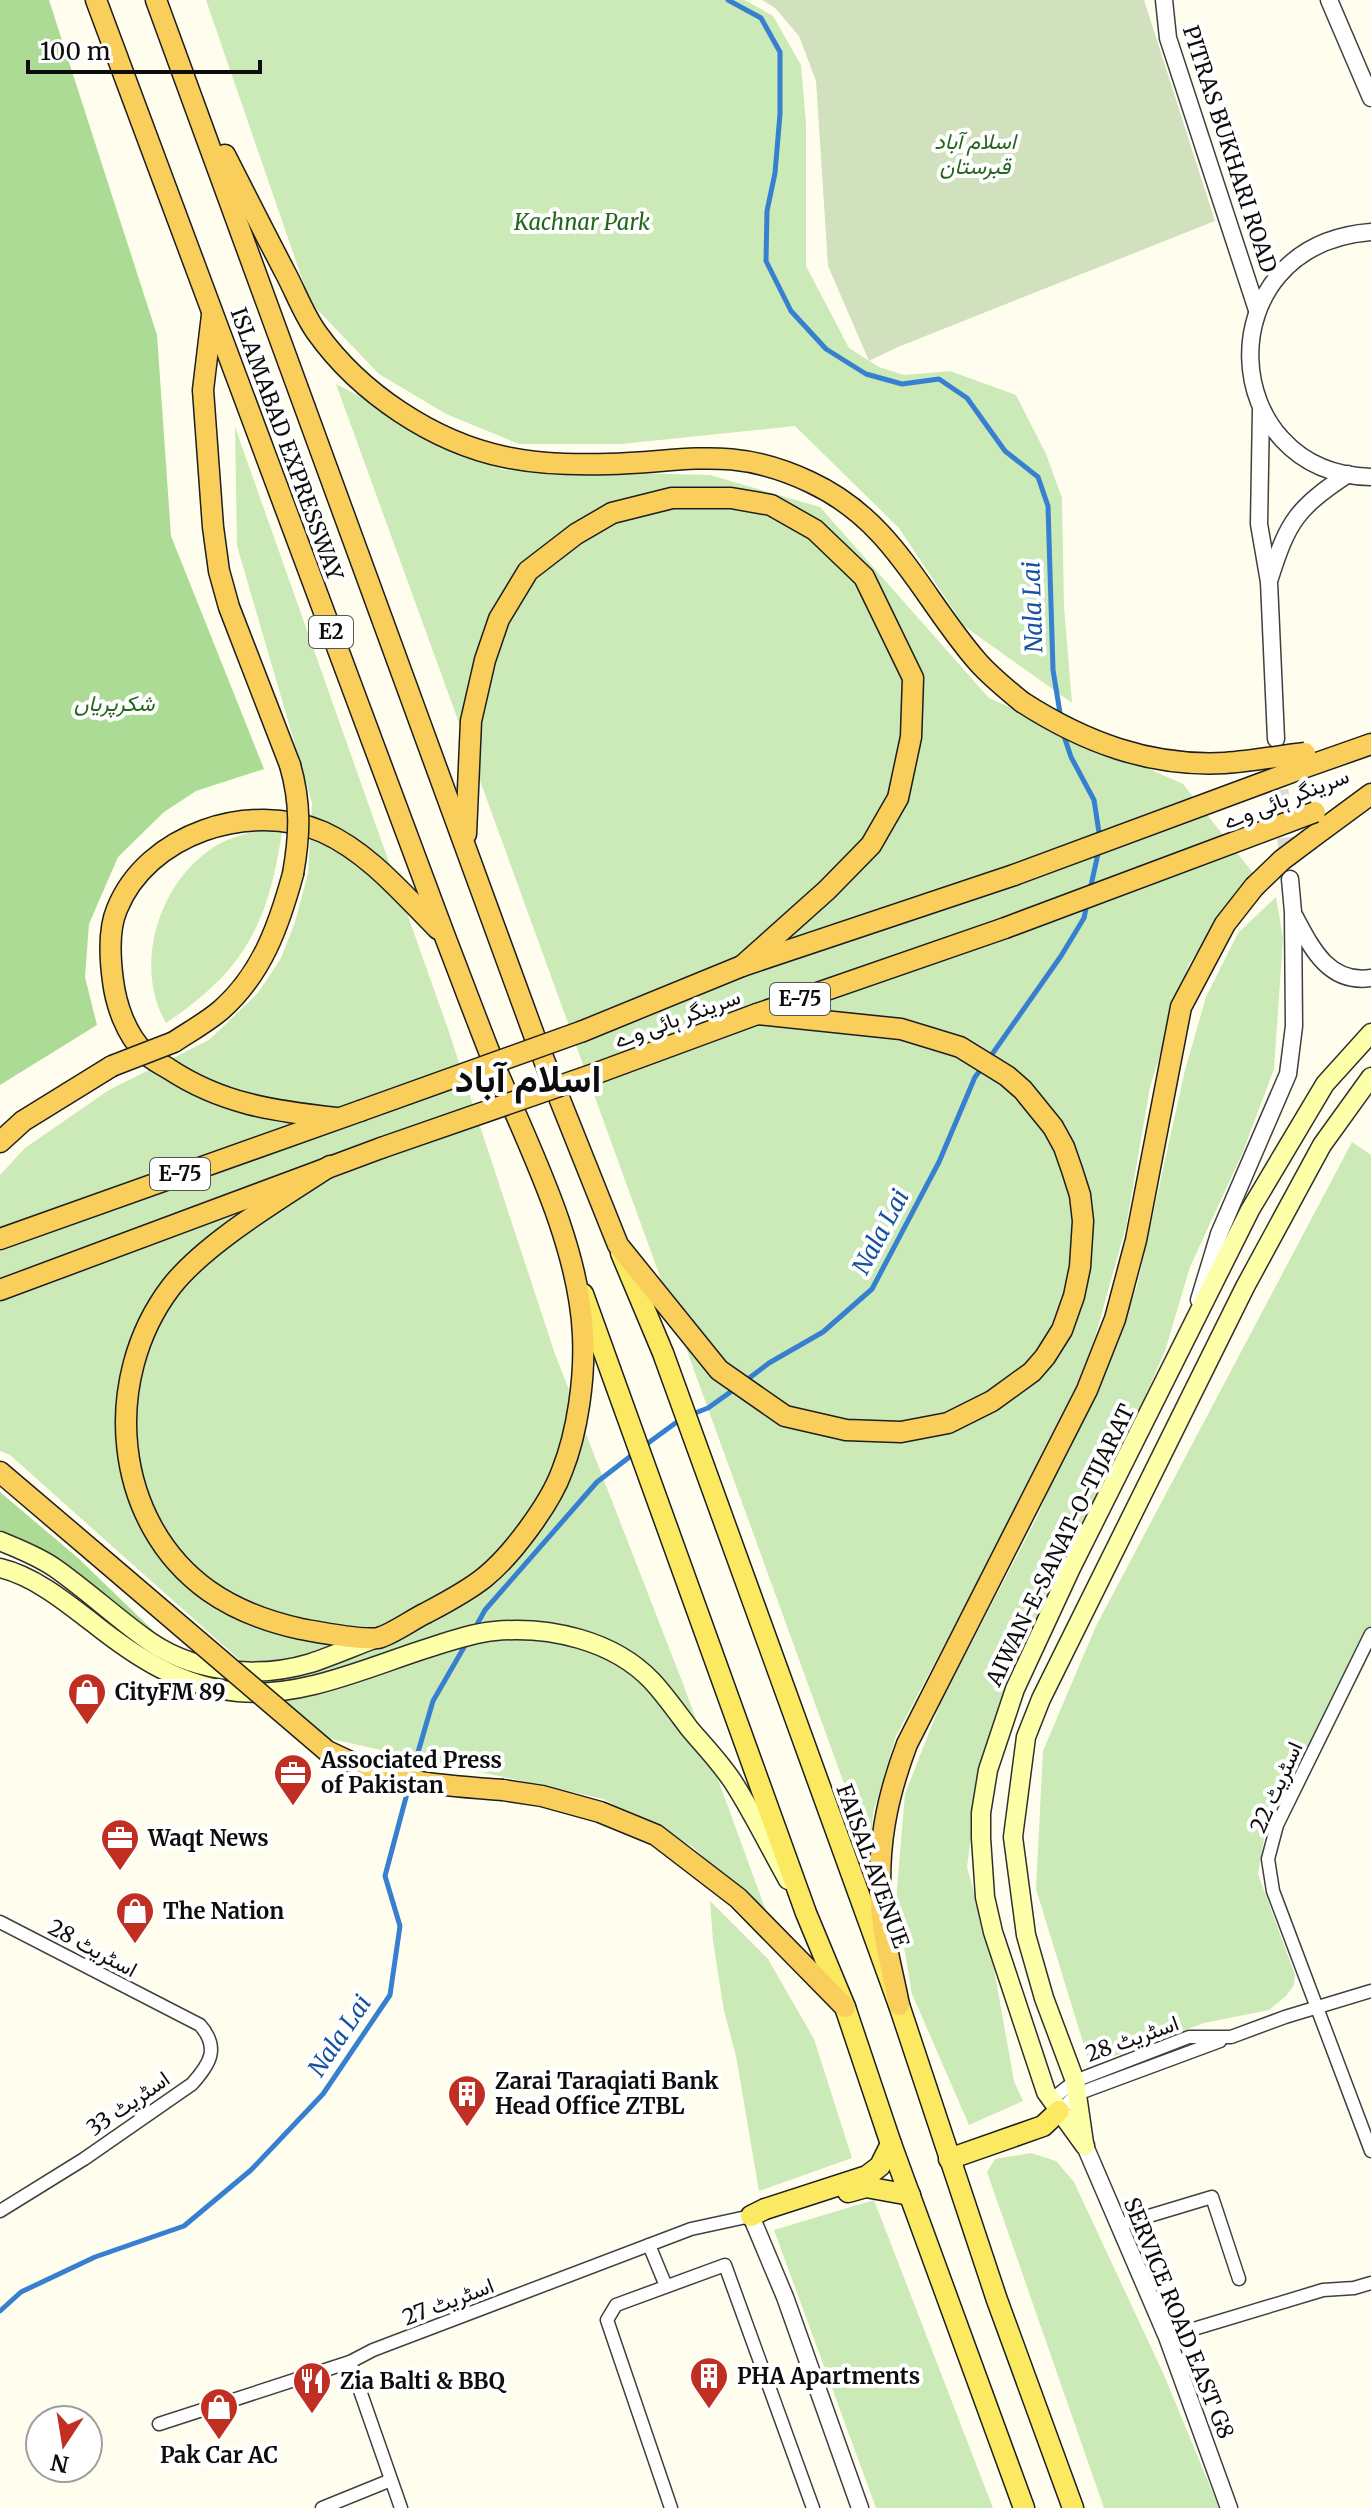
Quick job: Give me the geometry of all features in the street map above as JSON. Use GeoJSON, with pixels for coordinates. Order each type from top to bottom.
{"type":"FeatureCollection","features":[{"type":"Feature","properties":{"kind":"highway","name":"ISLAMABAD EXPRESSWAY"},"geometry":{"type":"LineString","coordinates":[[96,0],[444,934],[495,1066],[526,1133],[572,1262],[583,1332],[583,1389],[562,1472],[528,1531],[485,1577],[378,1638]]}},
{"type":"Feature","properties":{"kind":"highway","name":"ISLAMABAD EXPRESSWAY"},"geometry":{"type":"LineString","coordinates":[[156,0],[534,1035],[618,1245],[719,1370],[785,1416],[846,1430],[901,1432],[948,1423],[992,1401],[1032,1372],[1062,1330],[1074,1296],[1080,1267],[1083,1221],[1080,1195],[1064,1147],[1053,1127],[1023,1090],[983,1059],[960,1047],[901,1029],[757,1014]]}},
{"type":"Feature","properties":{"kind":"highway"},"geometry":{"type":"LineString","coordinates":[[184,77],[315,330],[358,379],[383,399],[451,440],[506,458],[593,464],[670,458],[731,458],[787,471],[814,483],[871,521],[978,662],[1022,702],[1045,716],[1104,745],[1135,756],[1215,763],[1302,761]]}},
{"type":"Feature","properties":{"kind":"highway"},"geometry":{"type":"LineString","coordinates":[[0,1142],[23,1121],[112,1066],[174,1042],[221,1010],[255,973],[279,924],[293,874],[298,847],[298,795],[290,765],[229,607],[219,571],[203,390],[213,311]]}},
{"type":"Feature","properties":{"kind":"highway"},"geometry":{"type":"LineString","coordinates":[[466,846],[471,721],[485,660],[499,619],[528,571],[576,534],[612,513],[672,498],[731,498],[771,505],[815,530],[864,577],[913,678],[911,737],[898,798],[871,845],[827,890],[742,966]]}},
{"type":"Feature","properties":{"kind":"highway","name":"سرینگر ہائی وے"},"geometry":{"type":"LineString","coordinates":[[0,1239],[583,1031],[742,966],[1014,875],[1302,761],[1367,745]]}},
{"type":"Feature","properties":{"kind":"highway"},"geometry":{"type":"LineString","coordinates":[[899,2005],[881,1909],[882,1841],[890,1788],[907,1744],[1087,1390],[1115,1319],[1136,1240],[1181,1007],[1225,924],[1254,887],[1282,860],[1371,793]]}},
{"type":"Feature","properties":{"kind":"highway","name":"سرینگر ہائی وے"},"geometry":{"type":"LineString","coordinates":[[0,1290],[330,1166],[1005,928],[1371,793]]}},
{"type":"Feature","properties":{"kind":"highway"},"geometry":{"type":"LineString","coordinates":[[336,1118],[244,1104],[195,1086],[144,1053],[126,1025],[115,999],[110,956],[116,910],[139,870],[166,849],[209,828],[238,821],[271,820],[320,831],[362,854],[444,934]]}},
{"type":"Feature","properties":{"kind":"highway"},"geometry":{"type":"LineString","coordinates":[[330,1166],[250,1219],[189,1267],[172,1286],[145,1328],[125,1412],[126,1439],[137,1495],[148,1520],[185,1570],[209,1591],[260,1617],[293,1627],[378,1638]]}},
{"type":"Feature","properties":{"kind":"highway"},"geometry":{"type":"LineString","coordinates":[[0,1472],[327,1751],[359,1767],[400,1780],[542,1796],[600,1812],[656,1835],[738,1898],[845,2007]]}},
{"type":"Feature","properties":{"kind":"main road","name":"AIWAN-E-SANAT-O-TIJARAT"},"geometry":{"type":"LineString","coordinates":[[1085,2146],[1046,2092],[993,1932],[985,1897],[981,1813],[988,1770],[1021,1675],[1071,1568],[1250,1210],[1325,1084],[1371,1033]]}},
{"type":"Feature","properties":{"kind":"main road"},"geometry":{"type":"LineString","coordinates":[[1085,2146],[1076,2088],[1044,1998],[1026,1935],[1013,1837],[1026,1737],[1041,1699],[1245,1287],[1322,1145],[1371,1077]]}},
{"type":"Feature","properties":{"kind":"main road"},"geometry":{"type":"LineString","coordinates":[[1297,1128],[1322,1145]]}},
{"type":"Feature","properties":{"kind":"main road","name":"FAISAL AVENUE"},"geometry":{"type":"LineString","coordinates":[[618,1245],[663,1353],[899,2005],[949,2159],[1073,2508]]}},
{"type":"Feature","properties":{"kind":"main road"},"geometry":{"type":"LineString","coordinates":[[572,1262],[806,1913],[845,2007],[891,2144],[1024,2508]]}},
{"type":"Feature","properties":{"kind":"main road"},"geometry":{"type":"LineString","coordinates":[[0,1541],[54,1567],[160,1649],[183,1660],[213,1668],[248,1672],[279,1669],[310,1663],[378,1638]]}},
{"type":"Feature","properties":{"kind":"main road"},"geometry":{"type":"LineString","coordinates":[[0,1568],[40,1585],[149,1664],[174,1677],[206,1687],[240,1692],[303,1687],[443,1643],[493,1631],[529,1631],[567,1636],[616,1653],[650,1679],[733,1783],[806,1913]]}},
{"type":"Feature","properties":{"kind":"main road"},"geometry":{"type":"LineString","coordinates":[[1018,2007],[1044,1998]]}},
{"type":"Feature","properties":{"kind":"main road"},"geometry":{"type":"LineString","coordinates":[[949,2159],[1043,2126],[1055,2106]]}},
{"type":"Feature","properties":{"kind":"main road"},"geometry":{"type":"LineString","coordinates":[[751,2216],[867,2176],[880,2166],[891,2144]]}},
{"type":"Feature","properties":{"kind":"main road"},"geometry":{"type":"LineString","coordinates":[[751,2216],[769,2216],[866,2187],[910,2195]]}},
{"type":"Feature","properties":{"kind":"street","name":"PITRAS BUKHARI ROAD"},"geometry":{"type":"LineString","coordinates":[[1164,0],[1168,38],[1257,310]]}},
{"type":"Feature","properties":{"kind":"street"},"geometry":{"type":"LineString","coordinates":[[1329,0],[1371,98]]}},
{"type":"Feature","properties":{"kind":"street"},"geometry":{"type":"LineString","coordinates":[[1371,232],[1350,234],[1311,248],[1279,275],[1257,310],[1249,360],[1261,408],[1277,432],[1297,452],[1321,466],[1371,477]]}},
{"type":"Feature","properties":{"kind":"street"},"geometry":{"type":"LineString","coordinates":[[1261,408],[1259,524],[1269,582],[1276,739]]}},
{"type":"Feature","properties":{"kind":"street"},"geometry":{"type":"LineString","coordinates":[[1269,582],[1287,529],[1317,495],[1348,474]]}},
{"type":"Feature","properties":{"kind":"street"},"geometry":{"type":"LineString","coordinates":[[1186,1341],[1219,1234],[1288,1074],[1294,1026],[1290,879]]}},
{"type":"Feature","properties":{"kind":"street"},"geometry":{"type":"LineString","coordinates":[[1293,912],[1315,952],[1331,970],[1345,977],[1371,978]]}},
{"type":"Feature","properties":{"kind":"street","name":"اسٹریٹ 22"},"geometry":{"type":"LineString","coordinates":[[1371,1634],[1277,1825],[1268,1859],[1273,1891],[1371,2151]]}},
{"type":"Feature","properties":{"kind":"street","name":"اسٹریٹ 28"},"geometry":{"type":"LineString","coordinates":[[0,1922],[168,2009]]}},
{"type":"Feature","properties":{"kind":"street","name":"اسٹریٹ 28"},"geometry":{"type":"LineString","coordinates":[[1076,2088],[1189,2037],[1231,2037],[1371,1991]]}},
{"type":"Feature","properties":{"kind":"street","name":"اسٹریٹ 33"},"geometry":{"type":"LineString","coordinates":[[0,2211],[96,2151],[192,2084],[205,2070],[212,2044],[209,2035],[200,2025],[168,2009]]}},
{"type":"Feature","properties":{"kind":"street"},"geometry":{"type":"LineString","coordinates":[[1055,2106],[1076,2088]]}},
{"type":"Feature","properties":{"kind":"street","name":"SERVICE ROAD EAST G8"},"geometry":{"type":"LineString","coordinates":[[1085,2146],[1167,2337],[1229,2508]]}},
{"type":"Feature","properties":{"kind":"street"},"geometry":{"type":"LineString","coordinates":[[1119,2225],[1212,2197],[1239,2279]]}},
{"type":"Feature","properties":{"kind":"street"},"geometry":{"type":"LineString","coordinates":[[751,2216],[785,2297],[860,2508]]}},
{"type":"Feature","properties":{"kind":"street","name":"اسٹریٹ 27"},"geometry":{"type":"LineString","coordinates":[[159,2424],[350,2362],[373,2350],[691,2229],[751,2216]]}},
{"type":"Feature","properties":{"kind":"street"},"geometry":{"type":"LineString","coordinates":[[649,2245],[666,2286]]}},
{"type":"Feature","properties":{"kind":"street"},"geometry":{"type":"LineString","coordinates":[[671,2508],[607,2320],[616,2305],[725,2265],[813,2508]]}},
{"type":"Feature","properties":{"kind":"street"},"geometry":{"type":"LineString","coordinates":[[1167,2337],[1323,2290],[1354,2288],[1371,2283]]}},
{"type":"Feature","properties":{"kind":"street"},"geometry":{"type":"LineString","coordinates":[[350,2362],[401,2508]]}},
{"type":"Feature","properties":{"kind":"street"},"geometry":{"type":"LineString","coordinates":[[322,2508],[391,2480]]}},
{"type":"Feature","properties":{"kind":"green space","name":"شکرپریاں"},"geometry":{"type":"Polygon","coordinates":[[[0,0],[49,0],[157,335],[171,536],[264,769],[196,791],[164,812],[118,857],[89,924],[85,977],[97,1025],[0,1085],[0,0]]]}},
{"type":"Feature","properties":{"kind":"green space","name":"Kachnar Park"},"geometry":{"type":"Polygon","coordinates":[[[206,0],[745,0],[773,16],[801,65],[806,123],[806,266],[849,348],[879,367],[904,375],[950,371],[1016,395],[1046,454],[1062,498],[1064,607],[1072,703],[964,626],[899,528],[795,426],[621,444],[519,444],[446,414],[379,374],[310,302],[206,0]]]}},
{"type":"Feature","properties":{"kind":"green space","name":"اسلام آباد قبرستان"},"geometry":{"type":"Polygon","coordinates":[[[762,0],[1144,0],[1215,221],[869,361],[828,266],[816,81],[799,36],[775,8],[762,0]]]}},
{"type":"Feature","properties":{"kind":"green space"},"geometry":{"type":"Polygon","coordinates":[[[336,384],[503,470],[710,475],[820,507],[989,698],[1183,784],[1253,873],[1189,964],[1150,1087],[1126,1227],[1088,1362],[896,1736],[873,1813],[870,1855],[336,384]]]}},
{"type":"Feature","properties":{"kind":"green space"},"geometry":{"type":"Polygon","coordinates":[[[235,427],[448,1029],[555,1354],[685,1689],[769,1919],[693,1847],[603,1799],[327,1738],[10,1455],[0,1451],[0,1175],[25,1148],[109,1090],[209,1040],[258,993],[281,958],[295,922],[308,873],[312,803],[237,546],[235,427]]]}},
{"type":"Feature","properties":{"kind":"green space"},"geometry":{"type":"Polygon","coordinates":[[[267,829],[282,832],[260,919],[234,964],[215,984],[166,1023],[156,1001],[152,952],[166,903],[178,882],[214,847],[247,833],[267,829]]]}},
{"type":"Feature","properties":{"kind":"green space"},"geometry":{"type":"Polygon","coordinates":[[[1276,897],[1283,938],[1274,1069],[1242,1154],[1190,1267],[1165,1351],[979,1775],[967,1867],[992,1958],[1014,2081],[1023,2101],[969,2125],[912,1994],[896,1900],[905,1794],[941,1702],[1038,1515],[1137,1286],[1185,1070],[1206,997],[1238,933],[1276,897]]]}},
{"type":"Feature","properties":{"kind":"green space"},"geometry":{"type":"Polygon","coordinates":[[[1352,1142],[1371,1155],[1371,1630],[1312,1753],[1268,1815],[1258,1874],[1295,1975],[1294,1985],[1269,2010],[1204,2023],[1090,2065],[1036,1889],[1043,1751],[1096,1626],[1352,1142]]]}},
{"type":"Feature","properties":{"kind":"green space"},"geometry":{"type":"Polygon","coordinates":[[[0,1492],[78,1558],[169,1646],[60,1559],[0,1530],[0,1492]]]}},
{"type":"Feature","properties":{"kind":"green space"},"geometry":{"type":"Polygon","coordinates":[[[710,1901],[768,1959],[814,2039],[852,2158],[759,2191],[736,2056],[724,2011],[710,1901]]]}},
{"type":"Feature","properties":{"kind":"green space"},"geometry":{"type":"Polygon","coordinates":[[[1031,2153],[1056,2161],[1074,2182],[1164,2375],[1219,2508],[1104,2508],[987,2172],[995,2159],[1031,2153]]]}},
{"type":"Feature","properties":{"kind":"green space"},"geometry":{"type":"Polygon","coordinates":[[[874,2200],[993,2508],[876,2508],[774,2230],[874,2200]]]}},
{"type":"Feature","properties":{"kind":"waterway","name":"Nala Lai"},"geometry":{"type":"LineString","coordinates":[[728,0],[761,18],[780,52],[780,114],[775,173],[767,211],[766,261],[791,311],[826,349],[866,374],[902,384],[939,379],[967,398],[1005,451],[1038,477],[1048,506],[1053,670],[1061,719]]}},
{"type":"Feature","properties":{"kind":"waterway","name":"Nala Lai"},"geometry":{"type":"LineString","coordinates":[[1063,733],[1071,757],[1094,800],[1100,839]]}},
{"type":"Feature","properties":{"kind":"waterway","name":"Nala Lai"},"geometry":{"type":"LineString","coordinates":[[1090,890],[1099,849]]}},
{"type":"Feature","properties":{"kind":"waterway","name":"Nala Lai"},"geometry":{"type":"LineString","coordinates":[[988,1060],[1061,956],[1084,918],[1087,904]]}},
{"type":"Feature","properties":{"kind":"waterway","name":"Nala Lai"},"geometry":{"type":"LineString","coordinates":[[744,1382],[769,1363],[823,1332],[872,1289],[939,1162],[975,1077],[982,1068]]}},
{"type":"Feature","properties":{"kind":"waterway","name":"Nala Lai"},"geometry":{"type":"LineString","coordinates":[[690,1415],[708,1408],[736,1388]]}},
{"type":"Feature","properties":{"kind":"waterway","name":"Nala Lai"},"geometry":{"type":"LineString","coordinates":[[644,1446],[681,1419]]}},
{"type":"Feature","properties":{"kind":"waterway","name":"Nala Lai"},"geometry":{"type":"LineString","coordinates":[[474,1630],[485,1610],[597,1482],[636,1452]]}},
{"type":"Feature","properties":{"kind":"waterway","name":"Nala Lai"},"geometry":{"type":"LineString","coordinates":[[411,1776],[433,1701],[467,1642]]}},
{"type":"Feature","properties":{"kind":"waterway","name":"Nala Lai"},"geometry":{"type":"LineString","coordinates":[[0,2311],[21,2292],[95,2257],[184,2226],[251,2170],[323,2094],[390,1995],[400,1926],[385,1876],[409,1786]]}},
{"type":"Feature","properties":{"kind":"tunnel"},"geometry":{"type":"LineString","coordinates":[[1278,766],[1288,866]]}},
{"type":"Feature","properties":{"kind":"place","name":"CityFM 89"},"geometry":{"type":"Point","coordinates":[87,1726]}},
{"type":"Feature","properties":{"kind":"place","name":"Associated Press of Pakistan"},"geometry":{"type":"Point","coordinates":[293,1807]}},
{"type":"Feature","properties":{"kind":"place","name":"Waqt News"},"geometry":{"type":"Point","coordinates":[120,1872]}},
{"type":"Feature","properties":{"kind":"place","name":"The Nation"},"geometry":{"type":"Point","coordinates":[135,1945]}},
{"type":"Feature","properties":{"kind":"place","name":"Zarai Taraqiati Bank Head Office ZTBL"},"geometry":{"type":"Point","coordinates":[467,2128]}},
{"type":"Feature","properties":{"kind":"place","name":"PHA Apartments"},"geometry":{"type":"Point","coordinates":[709,2410]}},
{"type":"Feature","properties":{"kind":"place","name":"Zia Balti & BBQ"},"geometry":{"type":"Point","coordinates":[312,2415]}},
{"type":"Feature","properties":{"kind":"place","name":"Pak Car AC"},"geometry":{"type":"Point","coordinates":[219,2441]}},
{"type":"Feature","properties":{"kind":"district","name":"اسلام آباد"},"geometry":{"type":"Point","coordinates":[528,1079]}}]}
